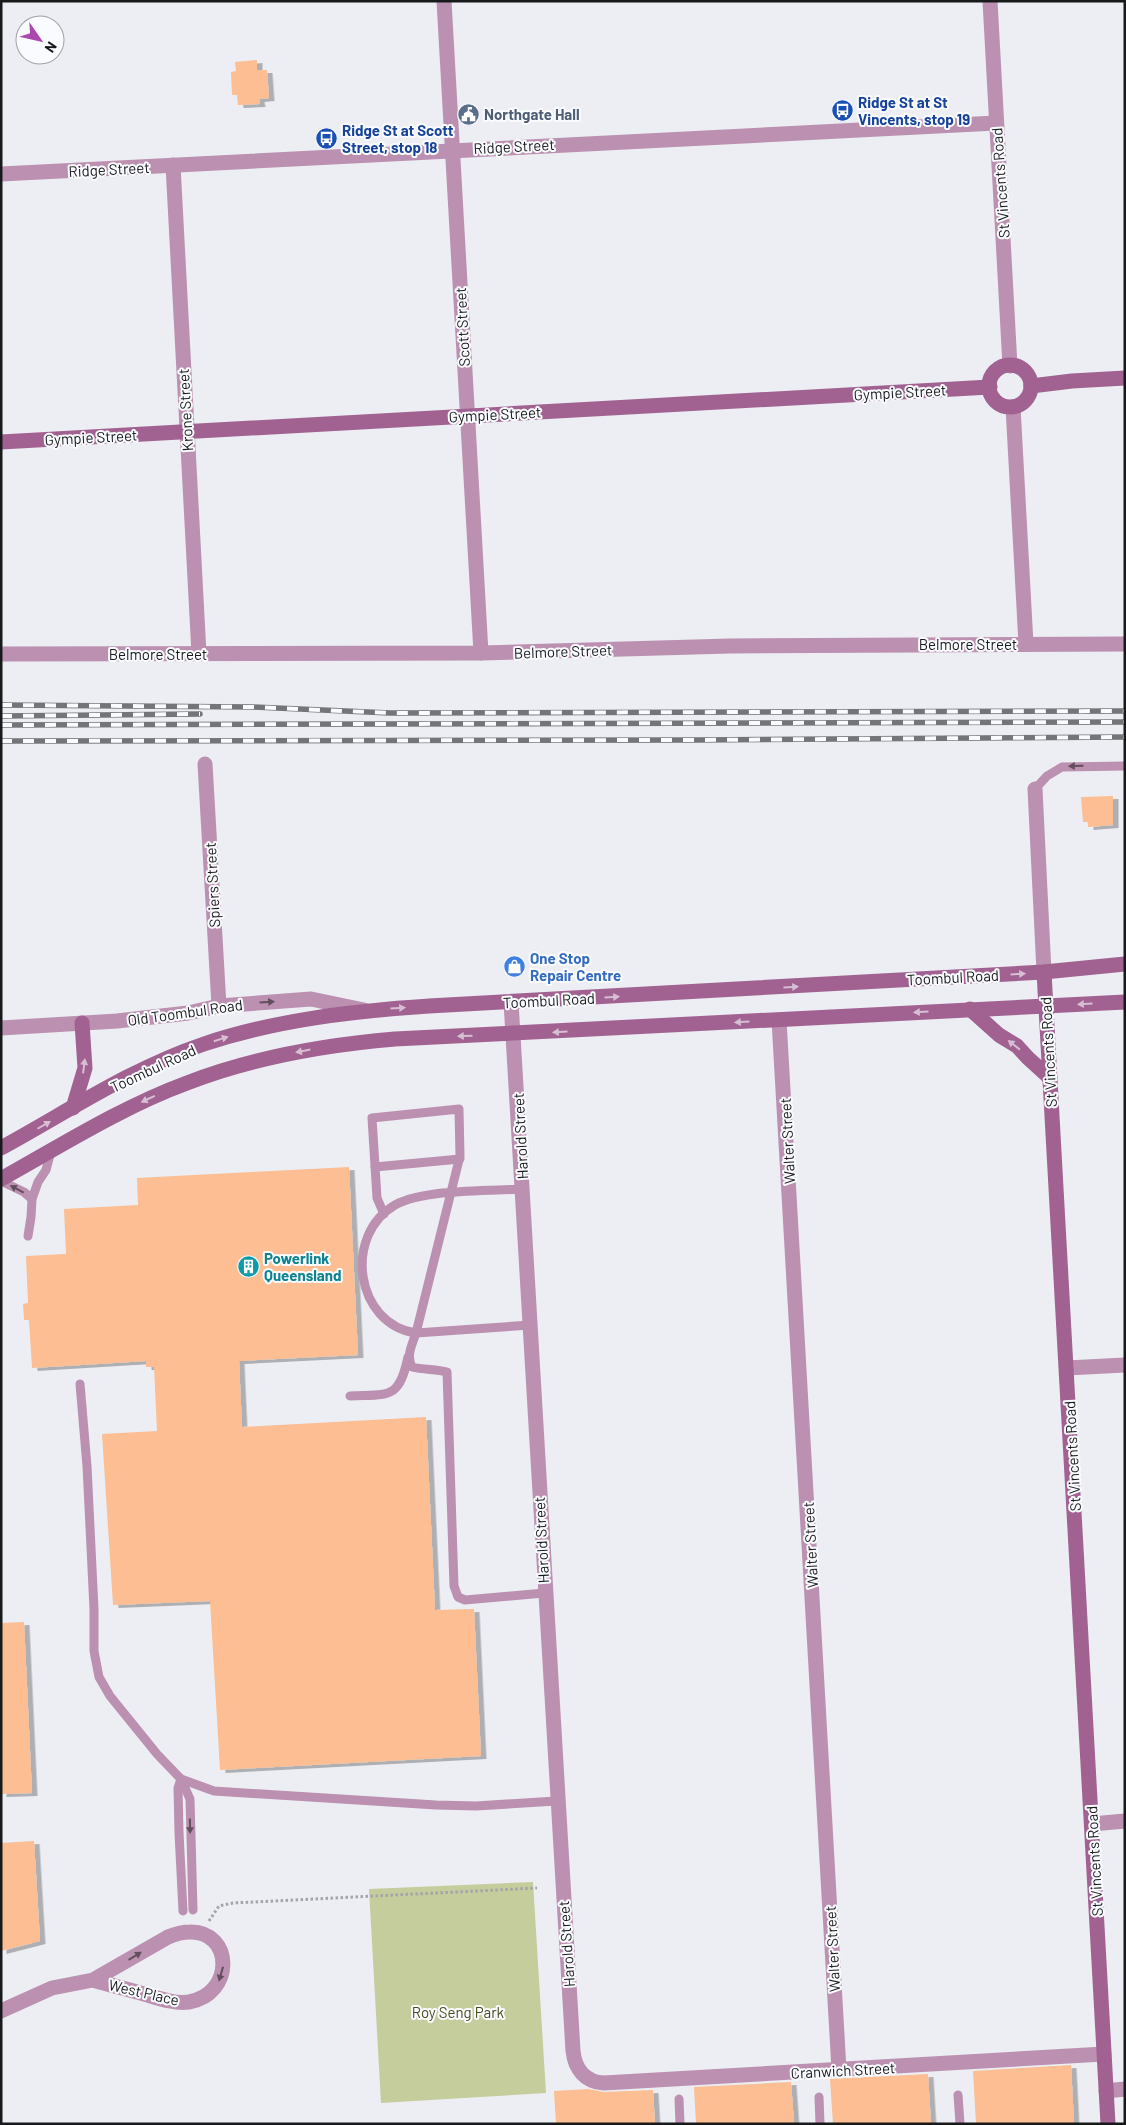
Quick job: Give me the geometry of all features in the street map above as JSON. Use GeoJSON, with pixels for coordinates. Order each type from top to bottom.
{"type":"FeatureCollection","features":[{"type":"Feature","properties":{"kind":"main road"},"geometry":{"type":"LineString","coordinates":[[1010,366],[1022,369],[1030,379],[1031,386],[1024,402],[1013,407],[1000,404],[991,394],[990,387],[993,375],[1004,367],[1010,366]]}},
{"type":"Feature","properties":{"kind":"main road"},"geometry":{"type":"LineString","coordinates":[[1031,386],[1072,381],[1125,378]]}},
{"type":"Feature","properties":{"kind":"main road","name":"Gympie Street"},"geometry":{"type":"LineString","coordinates":[[1,442],[990,387]]}},
{"type":"Feature","properties":{"kind":"main road","name":"Toombul Road"},"geometry":{"type":"LineString","coordinates":[[1,1148],[134,1075],[203,1045],[247,1032],[328,1016],[367,1010],[1044,972],[1125,964]]}},
{"type":"Feature","properties":{"kind":"main road","name":"St Vincents Road"},"geometry":{"type":"LineString","coordinates":[[1044,972],[1108,2124]]}},
{"type":"Feature","properties":{"kind":"main road","name":"Toombul Road"},"geometry":{"type":"LineString","coordinates":[[1,1180],[88,1129],[156,1096],[195,1080],[257,1060],[328,1046],[360,1042],[1125,1002]]}},
{"type":"Feature","properties":{"kind":"main road"},"geometry":{"type":"LineString","coordinates":[[970,1009],[999,1035],[1017,1046],[1050,1078]]}},
{"type":"Feature","properties":{"kind":"main road"},"geometry":{"type":"LineString","coordinates":[[74,1108],[79,1082],[85,1068],[82,1024]]}},
{"type":"Feature","properties":{"kind":"street","name":"Scott Street"},"geometry":{"type":"LineString","coordinates":[[444,1],[480,653]]}},
{"type":"Feature","properties":{"kind":"street","name":"St Vincents Road"},"geometry":{"type":"LineString","coordinates":[[990,1],[1010,366]]}},
{"type":"Feature","properties":{"kind":"street","name":"Ridge Street"},"geometry":{"type":"LineString","coordinates":[[1,174],[996,122]]}},
{"type":"Feature","properties":{"kind":"street","name":"Krone Street"},"geometry":{"type":"LineString","coordinates":[[173,165],[199,654]]}},
{"type":"Feature","properties":{"kind":"street"},"geometry":{"type":"LineString","coordinates":[[1013,407],[1026,644]]}},
{"type":"Feature","properties":{"kind":"street","name":"Belmore Street"},"geometry":{"type":"LineString","coordinates":[[1,654],[480,653],[730,646],[1125,644]]}},
{"type":"Feature","properties":{"kind":"street","name":"Spiers Street"},"geometry":{"type":"LineString","coordinates":[[205,764],[218,1006]]}},
{"type":"Feature","properties":{"kind":"street","name":"St Vincents Road"},"geometry":{"type":"LineString","coordinates":[[1035,789],[1044,972]]}},
{"type":"Feature","properties":{"kind":"street","name":"Old Toombul Road"},"geometry":{"type":"LineString","coordinates":[[1,1028],[82,1024],[188,1013],[218,1006],[312,999],[367,1010]]}},
{"type":"Feature","properties":{"kind":"street","name":"Harold Street"},"geometry":{"type":"LineString","coordinates":[[510,1002],[523,1189],[556,1801],[573,2051],[576,2065],[583,2075]]}},
{"type":"Feature","properties":{"kind":"street","name":"Walter Street"},"geometry":{"type":"LineString","coordinates":[[779,1020],[839,2070]]}},
{"type":"Feature","properties":{"kind":"street"},"geometry":{"type":"LineString","coordinates":[[1067,1368],[1125,1365]]}},
{"type":"Feature","properties":{"kind":"street"},"geometry":{"type":"LineString","coordinates":[[1092,1824],[1125,1821]]}},
{"type":"Feature","properties":{"kind":"street","name":"West Place"},"geometry":{"type":"LineString","coordinates":[[1,2012],[52,1988],[93,1980],[168,1936],[190,1932],[203,1934],[216,1944],[222,1954],[224,1965],[222,1976],[211,1992],[200,1999],[189,2002],[178,2002],[93,1980]]}},
{"type":"Feature","properties":{"kind":"street","name":"Cranwich Street"},"geometry":{"type":"LineString","coordinates":[[583,2075],[604,2083],[1104,2054]]}},
{"type":"Feature","properties":{"kind":"street"},"geometry":{"type":"LineString","coordinates":[[1106,2091],[1125,2089]]}},
{"type":"Feature","properties":{"kind":"lane"},"geometry":{"type":"LineString","coordinates":[[1035,789],[1054,771],[1062,767],[1125,766]]}},
{"type":"Feature","properties":{"kind":"lane"},"geometry":{"type":"LineString","coordinates":[[350,1396],[387,1394],[395,1390],[406,1372],[409,1354],[460,1159],[459,1109],[372,1118],[377,1198],[384,1214]]}},
{"type":"Feature","properties":{"kind":"lane"},"geometry":{"type":"LineString","coordinates":[[28,1236],[32,1199],[38,1182],[46,1170],[52,1151]]}},
{"type":"Feature","properties":{"kind":"lane"},"geometry":{"type":"LineString","coordinates":[[375,1167],[460,1159]]}},
{"type":"Feature","properties":{"kind":"lane"},"geometry":{"type":"LineString","coordinates":[[1,1180],[24,1192],[32,1199]]}},
{"type":"Feature","properties":{"kind":"lane"},"geometry":{"type":"LineString","coordinates":[[523,1189],[451,1193],[411,1199],[395,1205],[374,1224],[363,1249],[365,1287],[373,1307],[382,1318],[404,1332],[416,1333],[530,1325]]}},
{"type":"Feature","properties":{"kind":"lane"},"geometry":{"type":"LineString","coordinates":[[409,1354],[412,1367],[421,1370],[436,1369],[448,1372],[454,1586],[458,1597],[465,1600],[544,1593]]}},
{"type":"Feature","properties":{"kind":"lane"},"geometry":{"type":"LineString","coordinates":[[80,1384],[88,1476],[94,1651],[99,1676],[110,1696],[157,1754],[181,1779],[190,1799],[193,1910]]}},
{"type":"Feature","properties":{"kind":"lane"},"geometry":{"type":"LineString","coordinates":[[181,1779],[214,1791],[436,1805],[476,1806],[556,1801]]}},
{"type":"Feature","properties":{"kind":"lane"},"geometry":{"type":"LineString","coordinates":[[181,1779],[178,1788],[183,1911]]}},
{"type":"Feature","properties":{"kind":"lane"},"geometry":{"type":"LineString","coordinates":[[958,2095],[960,2124]]}},
{"type":"Feature","properties":{"kind":"lane"},"geometry":{"type":"LineString","coordinates":[[819,2097],[820,2124]]}},
{"type":"Feature","properties":{"kind":"lane"},"geometry":{"type":"LineString","coordinates":[[679,2099],[680,2124]]}},
{"type":"Feature","properties":{"kind":"path"},"geometry":{"type":"LineString","coordinates":[[203,1934],[215,1909],[218,1906],[232,1903],[537,1888]]}},
{"type":"Feature","properties":{"kind":"green space","name":"Roy Seng Park"},"geometry":{"type":"Polygon","coordinates":[[[533,1882],[546,2093],[381,2103],[369,1889],[533,1882]]]}},
{"type":"Feature","properties":{"kind":"building"},"geometry":{"type":"Polygon","coordinates":[[[257,60],[257,70],[267,70],[269,98],[259,99],[260,104],[238,105],[237,95],[232,95],[231,72],[236,71],[235,62],[257,60]]]}},
{"type":"Feature","properties":{"kind":"building"},"geometry":{"type":"Polygon","coordinates":[[[1113,796],[1113,825],[1088,827],[1088,822],[1083,822],[1081,797],[1113,796]]]}},
{"type":"Feature","properties":{"kind":"building"},"geometry":{"type":"Polygon","coordinates":[[[349,1167],[358,1355],[239,1361],[242,1427],[426,1417],[435,1610],[474,1609],[481,1756],[220,1770],[210,1601],[113,1605],[102,1434],[157,1431],[154,1367],[146,1367],[146,1361],[32,1368],[29,1320],[24,1320],[23,1304],[28,1303],[26,1256],[66,1254],[64,1209],[138,1205],[137,1178],[349,1167]]]}},
{"type":"Feature","properties":{"kind":"building"},"geometry":{"type":"Polygon","coordinates":[[[24,1622],[32,1793],[1,1794],[1,1623],[24,1622]]]}},
{"type":"Feature","properties":{"kind":"building"},"geometry":{"type":"Polygon","coordinates":[[[34,1841],[40,1941],[1,1951],[1,1843],[34,1841]]]}},
{"type":"Feature","properties":{"kind":"building"},"geometry":{"type":"Polygon","coordinates":[[[1071,2065],[1074,2124],[976,2124],[973,2071],[1071,2065]]]}},
{"type":"Feature","properties":{"kind":"building"},"geometry":{"type":"Polygon","coordinates":[[[928,2074],[931,2124],[833,2124],[830,2079],[928,2074]]]}},
{"type":"Feature","properties":{"kind":"building"},"geometry":{"type":"Polygon","coordinates":[[[791,2082],[794,2124],[696,2124],[694,2087],[791,2082]]]}},
{"type":"Feature","properties":{"kind":"building"},"geometry":{"type":"Polygon","coordinates":[[[588,2089],[604,2092],[653,2090],[655,2124],[556,2124],[554,2091],[588,2089]]]}},
{"type":"Feature","properties":{"kind":"railway"},"geometry":{"type":"LineString","coordinates":[[1,705],[253,707],[390,713],[1125,711]]}},
{"type":"Feature","properties":{"kind":"railway"},"geometry":{"type":"LineString","coordinates":[[1,716],[200,714]]}},
{"type":"Feature","properties":{"kind":"railway"},"geometry":{"type":"LineString","coordinates":[[1,725],[1125,722]]}},
{"type":"Feature","properties":{"kind":"railway"},"geometry":{"type":"LineString","coordinates":[[1,741],[1125,737]]}},
{"type":"Feature","properties":{"kind":"place","name":"Ridge St at St Vincents, stop 19"},"geometry":{"type":"Point","coordinates":[842,111]}},
{"type":"Feature","properties":{"kind":"place","name":"Northgate Hall"},"geometry":{"type":"Point","coordinates":[468,114]}},
{"type":"Feature","properties":{"kind":"place","name":"Ridge St at Scott Street, stop 18"},"geometry":{"type":"Point","coordinates":[326,139]}},
{"type":"Feature","properties":{"kind":"place","name":"One Stop Repair Centre"},"geometry":{"type":"Point","coordinates":[514,967]}},
{"type":"Feature","properties":{"kind":"place","name":"Powerlink Queensland"},"geometry":{"type":"Point","coordinates":[248,1267]}}]}
